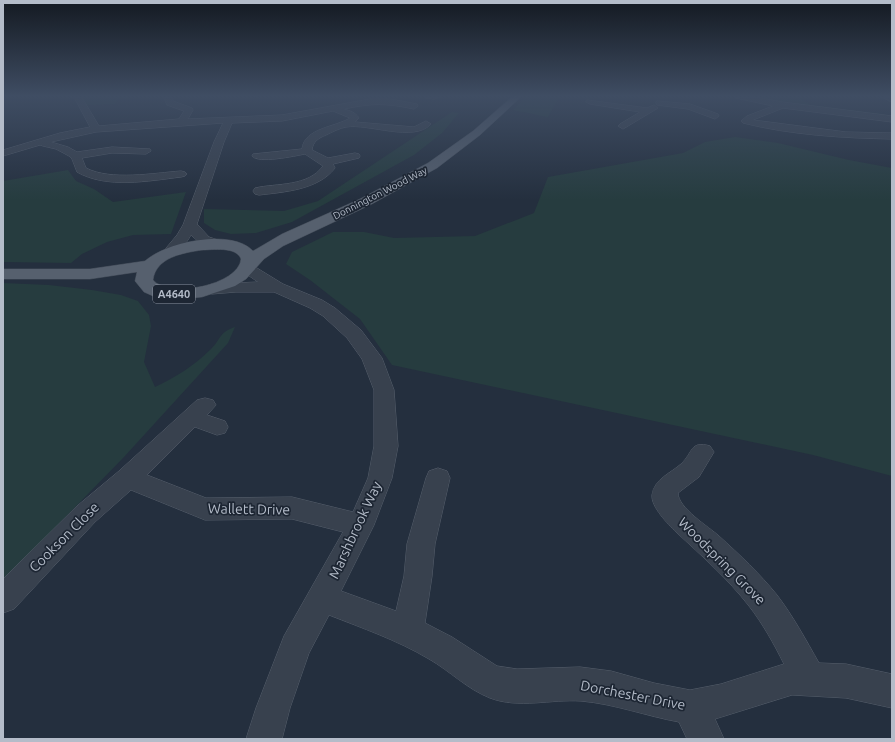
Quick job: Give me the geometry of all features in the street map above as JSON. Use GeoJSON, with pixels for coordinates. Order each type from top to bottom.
{"type":"FeatureCollection","features":[{"type":"Feature","properties":{"kind":"main road","name":"Donnington Wood Way"},"geometry":{"type":"LineString","coordinates":[[248,266],[259,254],[290,234],[332,217],[401,184],[432,166],[460,148],[479,131]]}},
{"type":"Feature","properties":{"kind":"main road","name":"Donnington Wood Way"},"geometry":{"type":"LineString","coordinates":[[227,246],[290,234]]}},
{"type":"Feature","properties":{"kind":"main road","name":"A4640"},"geometry":{"type":"LineString","coordinates":[[3,274],[90,274],[149,265],[169,253],[202,245],[227,246]]}},
{"type":"Feature","properties":{"kind":"main road"},"geometry":{"type":"LineString","coordinates":[[227,246],[243,251],[249,257],[248,266]]}},
{"type":"Feature","properties":{"kind":"main road","name":"A4640"},"geometry":{"type":"LineString","coordinates":[[149,265],[144,273],[144,281],[150,288]]}},
{"type":"Feature","properties":{"kind":"main road","name":"A4640"},"geometry":{"type":"LineString","coordinates":[[90,274],[158,291],[183,294],[212,289],[228,283],[240,276],[248,266]]}},
{"type":"Feature","properties":{"kind":"street"},"geometry":{"type":"LineString","coordinates":[[3,153],[63,135],[87,131]]}},
{"type":"Feature","properties":{"kind":"street"},"geometry":{"type":"LineString","coordinates":[[169,253],[183,238],[190,225],[224,131]]}},
{"type":"Feature","properties":{"kind":"street"},"geometry":{"type":"LineString","coordinates":[[307,151],[306,148],[308,142],[314,137],[330,131]]}},
{"type":"Feature","properties":{"kind":"street"},"geometry":{"type":"LineString","coordinates":[[395,131],[412,133],[416,131]]}},
{"type":"Feature","properties":{"kind":"street"},"geometry":{"type":"LineString","coordinates":[[812,131],[861,136],[892,136]]}},
{"type":"Feature","properties":{"kind":"street"},"geometry":{"type":"LineString","coordinates":[[861,136],[879,146]]}},
{"type":"Feature","properties":{"kind":"street"},"geometry":{"type":"LineString","coordinates":[[39,142],[64,150],[74,156],[78,159],[81,170],[94,176],[161,180],[181,174]]}},
{"type":"Feature","properties":{"kind":"street"},"geometry":{"type":"LineString","coordinates":[[74,156],[100,151],[141,149]]}},
{"type":"Feature","properties":{"kind":"street"},"geometry":{"type":"LineString","coordinates":[[257,156],[280,155],[307,151],[326,162],[329,166],[329,168],[316,179],[280,191],[259,191]]}},
{"type":"Feature","properties":{"kind":"street"},"geometry":{"type":"LineString","coordinates":[[326,162],[348,156]]}},
{"type":"Feature","properties":{"kind":"street"},"geometry":{"type":"LineString","coordinates":[[190,225],[204,240],[227,246]]}},
{"type":"Feature","properties":{"kind":"street","name":"Marshbrook Way"},"geometry":{"type":"LineString","coordinates":[[248,266],[277,287],[316,304],[329,312],[354,334],[372,358],[384,390],[386,446],[380,478],[361,525],[295,647],[273,708],[264,739]]}},
{"type":"Feature","properties":{"kind":"street","name":"Marshbrook Way"},"geometry":{"type":"LineString","coordinates":[[212,289],[236,287],[277,287]]}},
{"type":"Feature","properties":{"kind":"street"},"geometry":{"type":"LineString","coordinates":[[128,478],[138,466],[198,412],[217,427]]}},
{"type":"Feature","properties":{"kind":"street","name":"Woodspring Grove"},"geometry":{"type":"LineString","coordinates":[[702,452],[698,460],[689,471],[670,486],[665,493],[665,501],[671,510],[712,547],[760,596],[778,622],[809,678]]}},
{"type":"Feature","properties":{"kind":"street","name":"Wallett Drive"},"geometry":{"type":"LineString","coordinates":[[128,478],[206,509],[292,508],[361,525]]}},
{"type":"Feature","properties":{"kind":"street","name":"Cookson Close"},"geometry":{"type":"LineString","coordinates":[[3,600],[86,514],[128,478]]}},
{"type":"Feature","properties":{"kind":"street"},"geometry":{"type":"LineString","coordinates":[[408,631],[418,576],[421,544],[438,478]]}},
{"type":"Feature","properties":{"kind":"street","name":"Dorchester Drive"},"geometry":{"type":"LineString","coordinates":[[322,598],[408,631],[441,648],[470,669],[492,682],[517,686],[580,684],[611,688],[654,700],[690,707],[721,701],[792,678],[846,681],[892,691]]}},
{"type":"Feature","properties":{"kind":"street"},"geometry":{"type":"LineString","coordinates":[[690,707],[706,739]]}},
{"type":"Feature","properties":{"kind":"green space"},"geometry":{"type":"Polygon","coordinates":[[[424,131],[444,131],[414,155],[292,222],[256,233],[231,234],[215,230],[204,223],[204,209],[284,211],[318,201],[424,131]]]}},
{"type":"Feature","properties":{"kind":"green space"},"geometry":{"type":"Polygon","coordinates":[[[735,137],[778,143],[849,160],[892,168],[892,476],[813,455],[392,365],[360,319],[310,280],[286,264],[292,252],[333,232],[364,232],[394,238],[475,236],[534,213],[548,177],[683,153],[705,142],[735,137]]]}},
{"type":"Feature","properties":{"kind":"green space"},"geometry":{"type":"Polygon","coordinates":[[[68,170],[76,181],[94,189],[113,202],[186,192],[171,234],[133,235],[107,242],[82,254],[71,263],[3,262],[3,181],[68,170]]]}},
{"type":"Feature","properties":{"kind":"green space"},"geometry":{"type":"Polygon","coordinates":[[[3,283],[49,285],[92,290],[121,295],[138,301],[149,315],[151,326],[144,362],[155,387],[191,366],[211,349],[226,331],[235,327],[228,343],[124,457],[3,581],[3,283]]]}}]}
